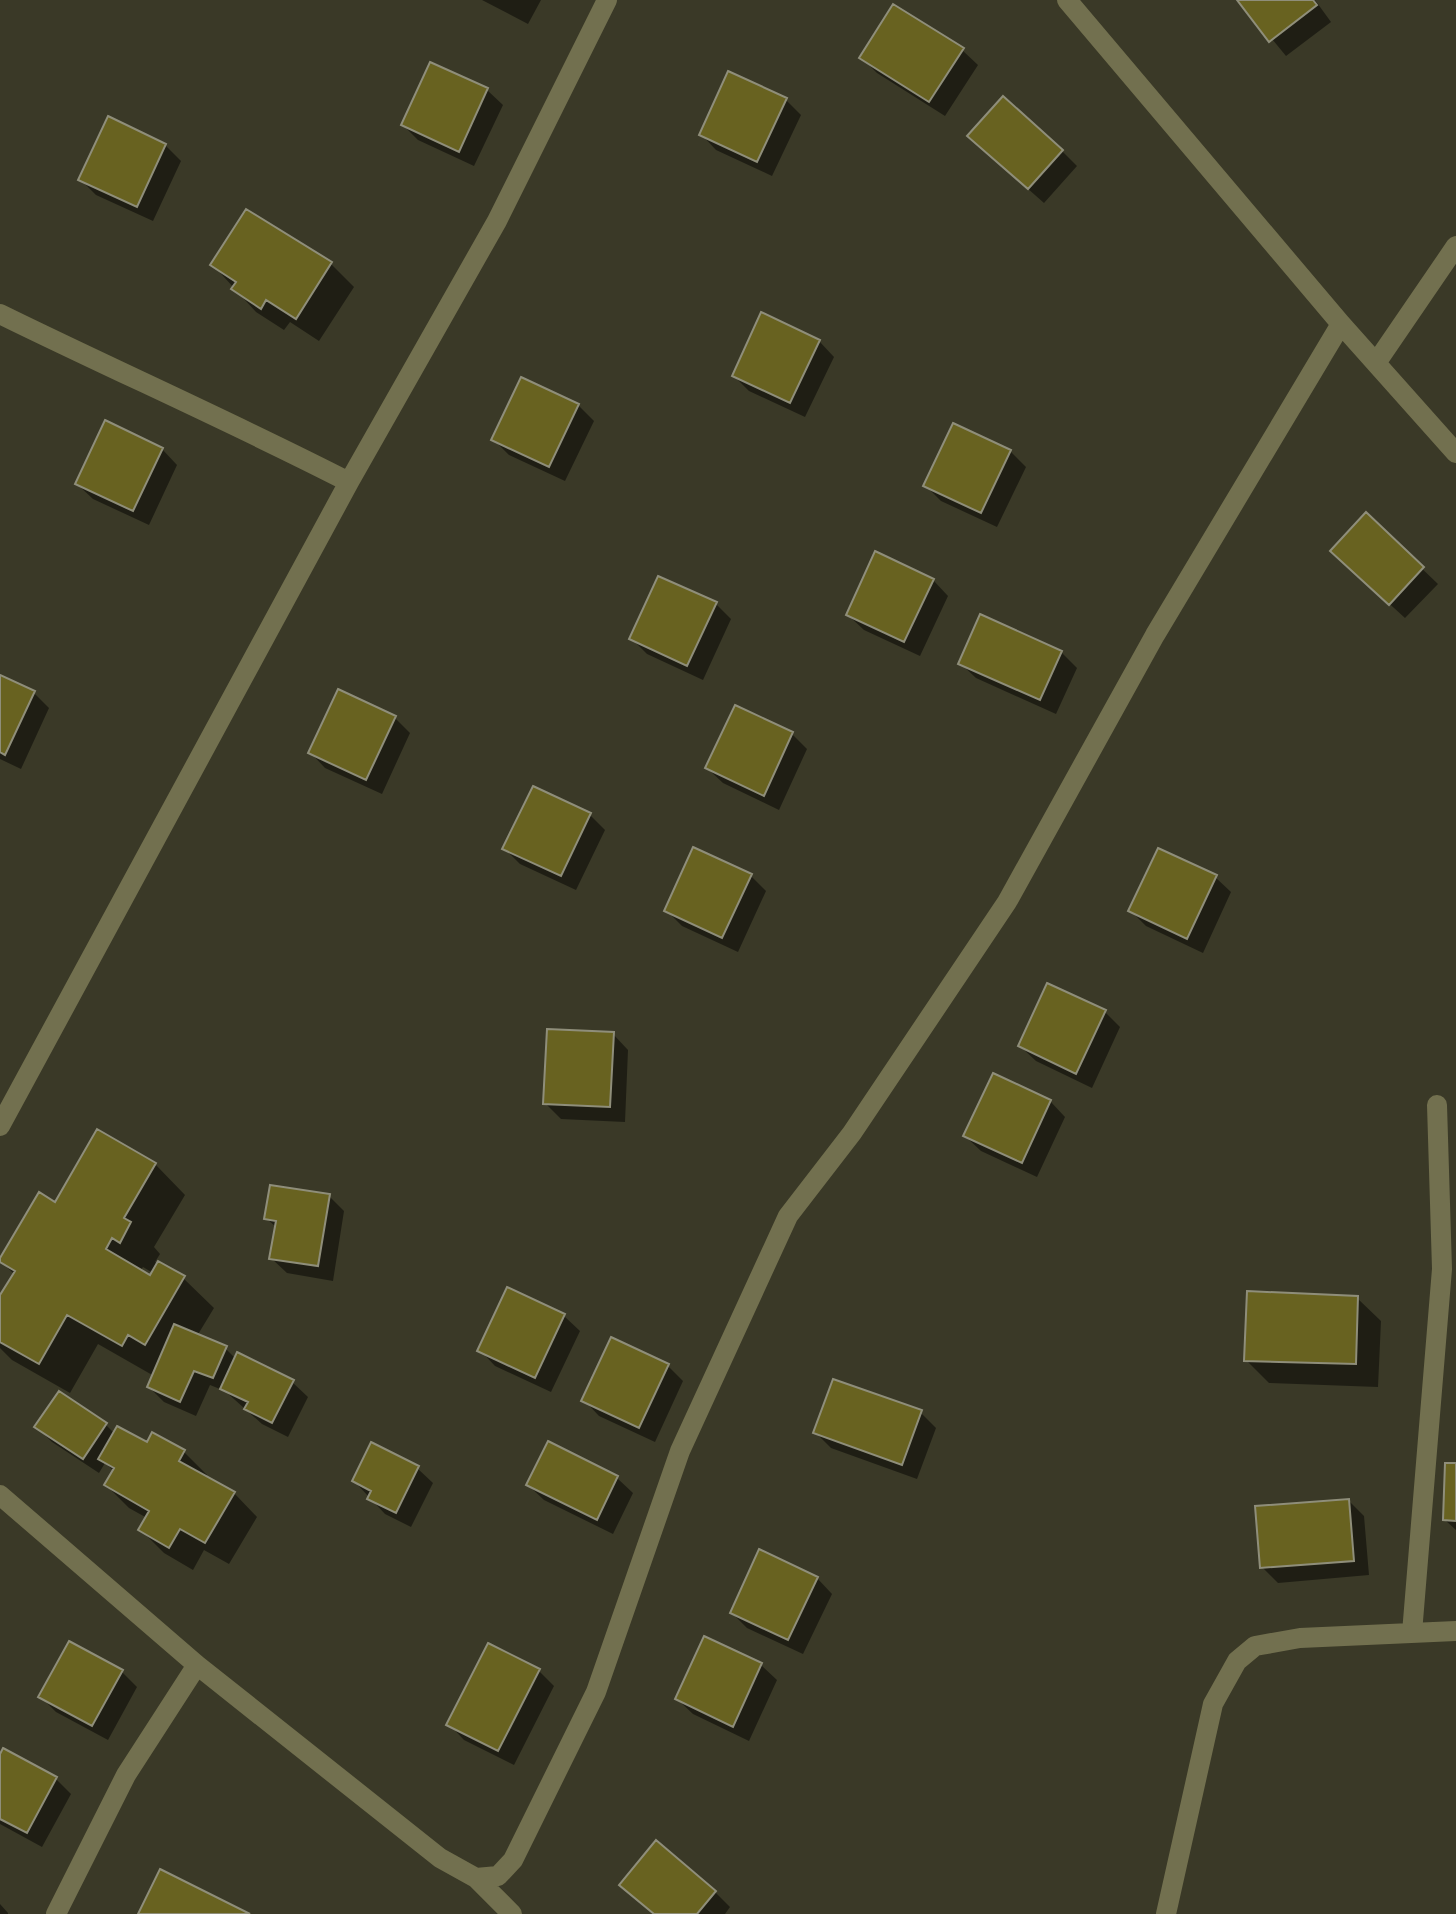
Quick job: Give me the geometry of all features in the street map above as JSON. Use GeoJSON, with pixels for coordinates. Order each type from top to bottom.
{"type":"FeatureCollection","features":[{"type":"Feature","properties":{"kind":"street"},"geometry":{"type":"LineString","coordinates":[[0,1126],[349,482],[497,221],[607,0]]}},
{"type":"Feature","properties":{"kind":"street"},"geometry":{"type":"LineString","coordinates":[[1067,0],[1341,324],[1456,453]]}},
{"type":"Feature","properties":{"kind":"street"},"geometry":{"type":"LineString","coordinates":[[1376,363],[1456,246]]}},
{"type":"Feature","properties":{"kind":"street"},"geometry":{"type":"LineString","coordinates":[[0,314],[143,384],[266,439],[349,482]]}},
{"type":"Feature","properties":{"kind":"street"},"geometry":{"type":"LineString","coordinates":[[476,1878],[498,1876],[513,1860],[596,1692],[680,1451],[788,1216],[852,1133],[1007,902],[1155,635],[1341,324]]}},
{"type":"Feature","properties":{"kind":"street"},"geometry":{"type":"LineString","coordinates":[[1412,1633],[1442,1269],[1437,1105]]}},
{"type":"Feature","properties":{"kind":"street"},"geometry":{"type":"LineString","coordinates":[[0,1495],[197,1665],[440,1858],[476,1878],[512,1914]]}},
{"type":"Feature","properties":{"kind":"street"},"geometry":{"type":"LineString","coordinates":[[1166,1914],[1213,1704],[1237,1661],[1255,1646],[1300,1638],[1456,1631]]}},
{"type":"Feature","properties":{"kind":"street"},"geometry":{"type":"LineString","coordinates":[[56,1914],[126,1775],[197,1665]]}},
{"type":"Feature","properties":{"kind":"building"},"geometry":{"type":"Polygon","coordinates":[[[1237,0],[1313,0],[1317,5],[1269,42],[1237,0]]]}},
{"type":"Feature","properties":{"kind":"building"},"geometry":{"type":"Polygon","coordinates":[[[893,4],[964,48],[929,102],[859,58],[893,4]]]}},
{"type":"Feature","properties":{"kind":"building"},"geometry":{"type":"Polygon","coordinates":[[[430,62],[488,88],[459,152],[401,125],[430,62]]]}},
{"type":"Feature","properties":{"kind":"building"},"geometry":{"type":"Polygon","coordinates":[[[728,71],[787,98],[757,162],[699,135],[728,71]]]}},
{"type":"Feature","properties":{"kind":"building"},"geometry":{"type":"Polygon","coordinates":[[[1003,96],[1063,150],[1028,189],[967,136],[1003,96]]]}},
{"type":"Feature","properties":{"kind":"building"},"geometry":{"type":"Polygon","coordinates":[[[108,116],[166,144],[137,207],[78,180],[108,116]]]}},
{"type":"Feature","properties":{"kind":"building"},"geometry":{"type":"Polygon","coordinates":[[[246,209],[332,262],[296,319],[266,300],[261,309],[231,289],[236,282],[210,265],[246,209]]]}},
{"type":"Feature","properties":{"kind":"building"},"geometry":{"type":"Polygon","coordinates":[[[761,312],[820,340],[790,403],[732,376],[761,312]]]}},
{"type":"Feature","properties":{"kind":"building"},"geometry":{"type":"Polygon","coordinates":[[[521,377],[579,404],[549,467],[491,440],[521,377]]]}},
{"type":"Feature","properties":{"kind":"building"},"geometry":{"type":"Polygon","coordinates":[[[105,420],[163,448],[133,511],[75,484],[105,420]]]}},
{"type":"Feature","properties":{"kind":"building"},"geometry":{"type":"Polygon","coordinates":[[[953,423],[1011,450],[981,513],[923,486],[953,423]]]}},
{"type":"Feature","properties":{"kind":"building"},"geometry":{"type":"Polygon","coordinates":[[[1366,512],[1424,567],[1389,605],[1330,551],[1366,512]]]}},
{"type":"Feature","properties":{"kind":"building"},"geometry":{"type":"Polygon","coordinates":[[[875,551],[934,579],[904,642],[846,615],[875,551]]]}},
{"type":"Feature","properties":{"kind":"building"},"geometry":{"type":"Polygon","coordinates":[[[658,576],[717,602],[687,666],[629,639],[658,576]]]}},
{"type":"Feature","properties":{"kind":"building"},"geometry":{"type":"Polygon","coordinates":[[[980,614],[1062,651],[1040,700],[958,664],[980,614]]]}},
{"type":"Feature","properties":{"kind":"building"},"geometry":{"type":"Polygon","coordinates":[[[0,675],[35,691],[5,755],[0,752],[0,675]]]}},
{"type":"Feature","properties":{"kind":"building"},"geometry":{"type":"Polygon","coordinates":[[[338,689],[396,716],[366,780],[308,753],[338,689]]]}},
{"type":"Feature","properties":{"kind":"building"},"geometry":{"type":"Polygon","coordinates":[[[735,705],[793,732],[764,796],[705,768],[735,705]]]}},
{"type":"Feature","properties":{"kind":"building"},"geometry":{"type":"Polygon","coordinates":[[[533,786],[591,813],[561,876],[502,849],[533,786]]]}},
{"type":"Feature","properties":{"kind":"building"},"geometry":{"type":"Polygon","coordinates":[[[693,847],[752,874],[722,938],[664,911],[693,847]]]}},
{"type":"Feature","properties":{"kind":"building"},"geometry":{"type":"Polygon","coordinates":[[[1158,848],[1217,875],[1187,939],[1128,911],[1158,848]]]}},
{"type":"Feature","properties":{"kind":"building"},"geometry":{"type":"Polygon","coordinates":[[[1047,983],[1106,1010],[1076,1074],[1018,1046],[1047,983]]]}},
{"type":"Feature","properties":{"kind":"building"},"geometry":{"type":"Polygon","coordinates":[[[547,1029],[614,1032],[610,1107],[543,1104],[547,1029]]]}},
{"type":"Feature","properties":{"kind":"building"},"geometry":{"type":"Polygon","coordinates":[[[993,1073],[1051,1100],[1022,1163],[963,1136],[993,1073]]]}},
{"type":"Feature","properties":{"kind":"building"},"geometry":{"type":"Polygon","coordinates":[[[97,1129],[156,1163],[124,1218],[131,1222],[120,1243],[112,1238],[106,1249],[150,1275],[158,1261],[185,1276],[145,1345],[128,1335],[122,1346],[67,1315],[39,1364],[0,1342],[0,1295],[15,1271],[0,1262],[0,1258],[39,1192],[55,1202],[97,1129]]]}},
{"type":"Feature","properties":{"kind":"building"},"geometry":{"type":"Polygon","coordinates":[[[270,1185],[330,1194],[318,1266],[269,1259],[276,1221],[264,1219],[270,1185]]]}},
{"type":"Feature","properties":{"kind":"building"},"geometry":{"type":"Polygon","coordinates":[[[507,1287],[565,1314],[535,1378],[477,1351],[507,1287]]]}},
{"type":"Feature","properties":{"kind":"building"},"geometry":{"type":"Polygon","coordinates":[[[1247,1291],[1358,1296],[1356,1364],[1244,1361],[1247,1291]]]}},
{"type":"Feature","properties":{"kind":"building"},"geometry":{"type":"Polygon","coordinates":[[[174,1324],[227,1346],[213,1378],[194,1371],[180,1402],[147,1387],[174,1324]]]}},
{"type":"Feature","properties":{"kind":"building"},"geometry":{"type":"Polygon","coordinates":[[[611,1337],[669,1364],[639,1428],[581,1401],[611,1337]]]}},
{"type":"Feature","properties":{"kind":"building"},"geometry":{"type":"Polygon","coordinates":[[[237,1352],[294,1380],[272,1423],[244,1409],[248,1402],[220,1389],[237,1352]]]}},
{"type":"Feature","properties":{"kind":"building"},"geometry":{"type":"Polygon","coordinates":[[[833,1379],[922,1410],[902,1465],[813,1433],[833,1379]]]}},
{"type":"Feature","properties":{"kind":"building"},"geometry":{"type":"Polygon","coordinates":[[[59,1391],[107,1423],[83,1459],[34,1427],[59,1391]]]}},
{"type":"Feature","properties":{"kind":"building"},"geometry":{"type":"Polygon","coordinates":[[[117,1426],[147,1442],[152,1432],[185,1450],[179,1461],[235,1492],[205,1543],[180,1529],[169,1548],[138,1530],[149,1511],[104,1485],[114,1468],[98,1459],[117,1426]]]}},
{"type":"Feature","properties":{"kind":"building"},"geometry":{"type":"Polygon","coordinates":[[[548,1441],[618,1476],[597,1520],[526,1485],[548,1441]]]}},
{"type":"Feature","properties":{"kind":"building"},"geometry":{"type":"Polygon","coordinates":[[[371,1442],[419,1466],[396,1513],[367,1499],[371,1491],[352,1481],[371,1442]]]}},
{"type":"Feature","properties":{"kind":"building"},"geometry":{"type":"Polygon","coordinates":[[[1445,1463],[1456,1463],[1456,1521],[1443,1520],[1445,1463]]]}},
{"type":"Feature","properties":{"kind":"building"},"geometry":{"type":"Polygon","coordinates":[[[1349,1499],[1354,1561],[1260,1568],[1255,1506],[1349,1499]]]}},
{"type":"Feature","properties":{"kind":"building"},"geometry":{"type":"Polygon","coordinates":[[[759,1549],[818,1577],[788,1640],[730,1613],[759,1549]]]}},
{"type":"Feature","properties":{"kind":"building"},"geometry":{"type":"Polygon","coordinates":[[[704,1636],[762,1663],[733,1727],[675,1699],[704,1636]]]}},
{"type":"Feature","properties":{"kind":"building"},"geometry":{"type":"Polygon","coordinates":[[[69,1641],[123,1670],[92,1726],[38,1697],[69,1641]]]}},
{"type":"Feature","properties":{"kind":"building"},"geometry":{"type":"Polygon","coordinates":[[[488,1643],[540,1669],[498,1751],[446,1725],[488,1643]]]}},
{"type":"Feature","properties":{"kind":"building"},"geometry":{"type":"Polygon","coordinates":[[[3,1748],[57,1777],[27,1833],[0,1819],[0,1754],[3,1748]]]}},
{"type":"Feature","properties":{"kind":"building"},"geometry":{"type":"Polygon","coordinates":[[[656,1840],[716,1891],[697,1914],[654,1914],[619,1885],[656,1840]]]}},
{"type":"Feature","properties":{"kind":"building"},"geometry":{"type":"Polygon","coordinates":[[[160,1869],[250,1914],[138,1914],[160,1869]]]}}]}
